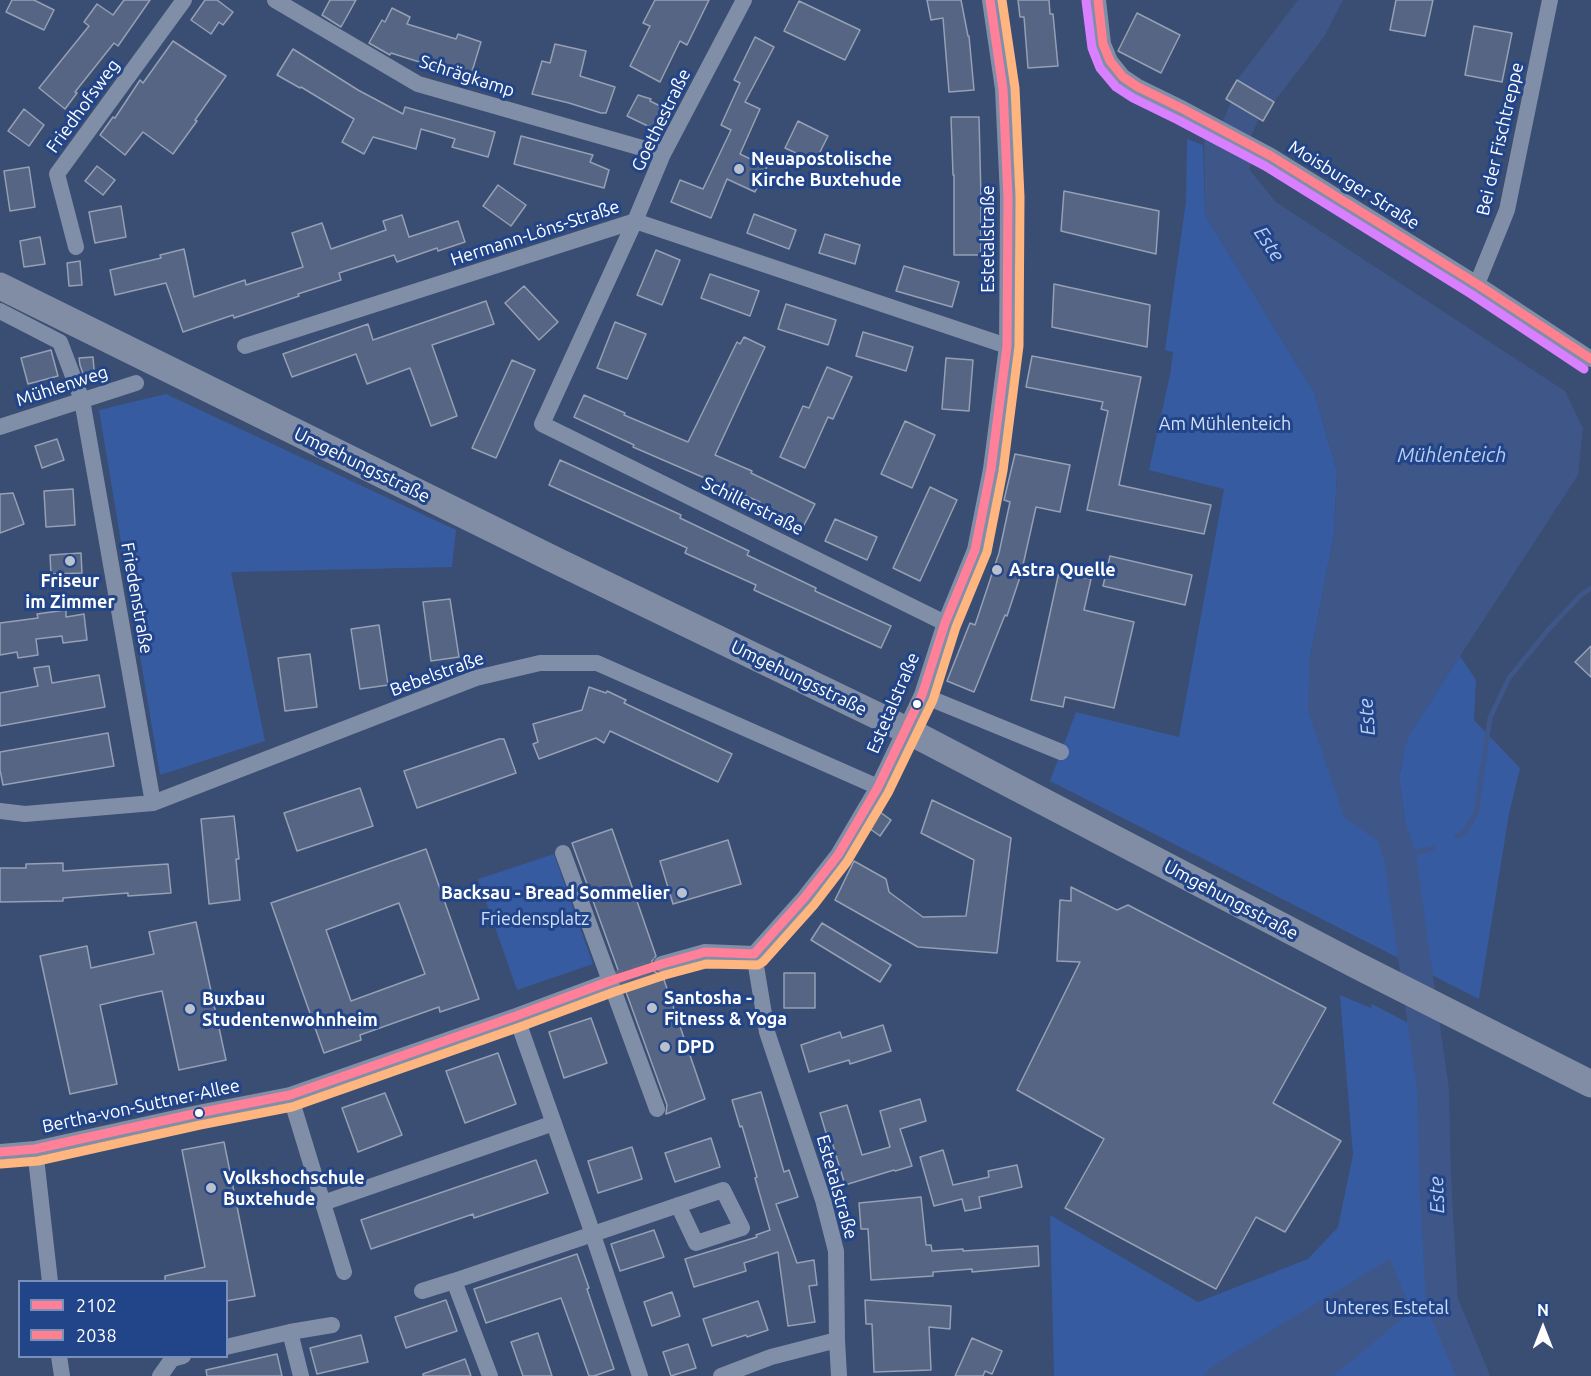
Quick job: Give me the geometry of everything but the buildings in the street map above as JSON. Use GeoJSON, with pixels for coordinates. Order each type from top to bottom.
{"type":"FeatureCollection","features":[{"type":"Feature","properties":{"kind":"main road","name":"Umgehungsstraße"},"geometry":{"type":"LineString","coordinates":[[0,286],[918,736],[1358,966],[1591,1084]]}},
{"type":"Feature","properties":{"kind":"street","name":"Friedhofsweg"},"geometry":{"type":"LineString","coordinates":[[76,247],[57,174],[184,0]]}},
{"type":"Feature","properties":{"kind":"street","name":"Schrägkamp"},"geometry":{"type":"LineString","coordinates":[[275,0],[418,84],[663,154]]}},
{"type":"Feature","properties":{"kind":"street","name":"Goethestraße"},"geometry":{"type":"LineString","coordinates":[[542,424],[635,221],[663,154],[744,0]]}},
{"type":"Feature","properties":{"kind":"street","name":"Estetalstraße"},"geometry":{"type":"LineString","coordinates":[[839,1376],[836,1251],[822,1200],[767,1032],[754,954],[805,897],[838,855],[878,787],[922,696],[945,623],[975,550],[991,469],[1007,346],[1008,197],[1004,101],[990,0]]}},
{"type":"Feature","properties":{"kind":"street","name":"Moisburger Straße"},"geometry":{"type":"LineString","coordinates":[[1098,0],[1103,44],[1110,62],[1123,77],[1257,149],[1477,284],[1591,359]]}},
{"type":"Feature","properties":{"kind":"street","name":"Bei der Fischtreppe"},"geometry":{"type":"LineString","coordinates":[[1477,284],[1508,210],[1550,0]]}},
{"type":"Feature","properties":{"kind":"street","name":"Hermann-Löns-Straße"},"geometry":{"type":"LineString","coordinates":[[245,346],[635,221],[1007,346]]}},
{"type":"Feature","properties":{"kind":"street","name":"Friedenstraße"},"geometry":{"type":"LineString","coordinates":[[0,311],[60,342],[82,400],[153,803]]}},
{"type":"Feature","properties":{"kind":"street","name":"Mühlenweg"},"geometry":{"type":"LineString","coordinates":[[0,427],[136,383]]}},
{"type":"Feature","properties":{"kind":"street","name":"Schillerstraße"},"geometry":{"type":"LineString","coordinates":[[542,424],[945,623]]}},
{"type":"Feature","properties":{"kind":"street","name":"Bebelstraße"},"geometry":{"type":"LineString","coordinates":[[0,811],[25,814],[153,803],[476,678],[540,663],[597,663],[878,787]]}},
{"type":"Feature","properties":{"kind":"street"},"geometry":{"type":"LineString","coordinates":[[922,696],[1061,752]]}},
{"type":"Feature","properties":{"kind":"street"},"geometry":{"type":"LineString","coordinates":[[563,853],[657,1109]]}},
{"type":"Feature","properties":{"kind":"street"},"geometry":{"type":"LineString","coordinates":[[662,964],[705,951],[754,954]]}},
{"type":"Feature","properties":{"kind":"street","name":"Bertha-von-Suttner-Allee"},"geometry":{"type":"LineString","coordinates":[[0,1152],[35,1149],[290,1095],[610,981]]}},
{"type":"Feature","properties":{"kind":"street"},"geometry":{"type":"LineString","coordinates":[[516,1016],[640,1376]]}},
{"type":"Feature","properties":{"kind":"street"},"geometry":{"type":"LineString","coordinates":[[290,1095],[344,1272]]}},
{"type":"Feature","properties":{"kind":"street"},"geometry":{"type":"LineString","coordinates":[[323,1203],[554,1124]]}},
{"type":"Feature","properties":{"kind":"street"},"geometry":{"type":"LineString","coordinates":[[35,1149],[50,1280]]}},
{"type":"Feature","properties":{"kind":"street"},"geometry":{"type":"LineString","coordinates":[[422,1291],[678,1205]]}},
{"type":"Feature","properties":{"kind":"street"},"geometry":{"type":"LineString","coordinates":[[454,1281],[490,1376]]}},
{"type":"Feature","properties":{"kind":"street"},"geometry":{"type":"LineString","coordinates":[[228,1347],[290,1332],[332,1326]]}},
{"type":"Feature","properties":{"kind":"street"},"geometry":{"type":"LineString","coordinates":[[290,1332],[301,1376]]}},
{"type":"Feature","properties":{"kind":"street"},"geometry":{"type":"LineString","coordinates":[[721,1376],[771,1357],[837,1340]]}},
{"type":"Feature","properties":{"kind":"street"},"geometry":{"type":"LineString","coordinates":[[59,1358],[62,1376]]}},
{"type":"Feature","properties":{"kind":"street"},"geometry":{"type":"LineString","coordinates":[[160,1376],[172,1359],[176,1358]]}},
{"type":"Feature","properties":{"kind":"green space","name":"Am Mühlenteich"},"geometry":{"type":"Polygon","coordinates":[[[1187,139],[1203,145],[1205,215],[1314,392],[1337,471],[1334,534],[1309,663],[1410,854],[1399,779],[1405,745],[1410,733],[1460,656],[1476,680],[1474,720],[1520,768],[1509,814],[1479,999],[1050,781],[1076,712],[1179,737],[1224,489],[1149,470],[1173,352],[1165,350],[1186,201],[1187,139]]]}},
{"type":"Feature","properties":{"kind":"green space"},"geometry":{"type":"Polygon","coordinates":[[[166,394],[456,530],[452,567],[231,572],[265,741],[160,775],[99,410],[166,394]]]}},
{"type":"Feature","properties":{"kind":"green space","name":"Friedensplatz"},"geometry":{"type":"Polygon","coordinates":[[[554,854],[593,964],[517,990],[478,879],[554,854]]]}},
{"type":"Feature","properties":{"kind":"green space","name":"Unteres Estetal"},"geometry":{"type":"Polygon","coordinates":[[[1340,995],[1371,1008],[1372,1004],[1438,1041],[1446,1089],[1454,1297],[1490,1376],[1054,1376],[1050,1215],[1198,1302],[1308,1259],[1338,1227],[1353,1155],[1340,995]]]}},
{"type":"Feature","properties":{"kind":"water"},"geometry":{"type":"Polygon","coordinates":[[[1298,0],[1343,0],[1324,37],[1274,102],[1237,80],[1298,0]]]}},
{"type":"Feature","properties":{"kind":"water","name":"Mühlenteich"},"geometry":{"type":"Polygon","coordinates":[[[1204,138],[1252,162],[1249,169],[1276,202],[1565,391],[1583,428],[1578,475],[1410,733],[1405,745],[1399,779],[1410,854],[1400,857],[1344,817],[1308,710],[1309,663],[1334,534],[1337,471],[1314,392],[1205,215],[1204,138]]]}},
{"type":"Feature","properties":{"kind":"water"},"geometry":{"type":"Polygon","coordinates":[[[1390,1259],[1411,1311],[1333,1376],[1203,1376],[1214,1365],[1390,1259]]]}},
{"type":"Feature","properties":{"kind":"waterway","name":"Este"},"geometry":{"type":"LineString","coordinates":[[1237,190],[1223,161],[1245,110]]}},
{"type":"Feature","properties":{"kind":"waterway"},"geometry":{"type":"LineString","coordinates":[[1457,836],[1465,832],[1476,813],[1490,718],[1509,678],[1548,630],[1580,596],[1591,588]]}},
{"type":"Feature","properties":{"kind":"waterway","name":"Este"},"geometry":{"type":"LineString","coordinates":[[1386,815],[1400,857],[1433,1090],[1442,1302],[1473,1376]]}},
{"type":"Feature","properties":{"kind":"waterway"},"geometry":{"type":"LineString","coordinates":[[1400,857],[1433,848]]}},
{"type":"Feature","properties":{"kind":"tunnel"},"geometry":{"type":"LineString","coordinates":[[610,981],[662,964]]}},
{"type":"Feature","properties":{"kind":"transit line","name":"2102"},"geometry":{"type":"LineString","coordinates":[[754,954],[805,897],[838,855],[878,787],[922,695],[945,623],[975,550],[991,469],[1007,346],[1008,197],[1003,89],[990,0]]}},
{"type":"Feature","properties":{"kind":"transit line"},"geometry":{"type":"LineString","coordinates":[[1,1164],[38,1161],[292,1107],[665,975],[706,964],[758,965],[814,905],[847,862],[888,793],[933,700],[956,627],[987,552],[1003,471],[1019,346],[1020,197],[1015,88],[1002,0]]}},
{"type":"Feature","properties":{"kind":"transit line","name":"2038"},"geometry":{"type":"LineString","coordinates":[[1098,0],[1103,44],[1110,61],[1123,77],[1271,156],[1477,284],[1591,359]]}},
{"type":"Feature","properties":{"kind":"transit line"},"geometry":{"type":"LineString","coordinates":[[1086,1],[1092,48],[1100,68],[1116,87],[1265,166],[1471,294],[1584,369]]}},
{"type":"Feature","properties":{"kind":"transit line","name":"2102"},"geometry":{"type":"LineString","coordinates":[[0,1152],[35,1149],[290,1095],[662,964],[705,952],[754,954]]}},
{"type":"Feature","properties":{"kind":"place","name":"Neuapostolische Kirche Buxtehude"},"geometry":{"type":"Point","coordinates":[739,169]}},
{"type":"Feature","properties":{"kind":"place","name":"Friseur im Zimmer"},"geometry":{"type":"Point","coordinates":[70,561]}},
{"type":"Feature","properties":{"kind":"place","name":"Astra Quelle"},"geometry":{"type":"Point","coordinates":[997,570]}},
{"type":"Feature","properties":{"kind":"place","name":"Backsau - Bread Sommelier"},"geometry":{"type":"Point","coordinates":[682,893]}},
{"type":"Feature","properties":{"kind":"place","name":"Santosha - Fitness & Yoga"},"geometry":{"type":"Point","coordinates":[652,1008]}},
{"type":"Feature","properties":{"kind":"place","name":"Buxbau Studentenwohnheim"},"geometry":{"type":"Point","coordinates":[190,1009]}},
{"type":"Feature","properties":{"kind":"place","name":"DPD"},"geometry":{"type":"Point","coordinates":[665,1047]}},
{"type":"Feature","properties":{"kind":"place","name":"Volkshochschule Buxtehude"},"geometry":{"type":"Point","coordinates":[211,1188]}}]}
